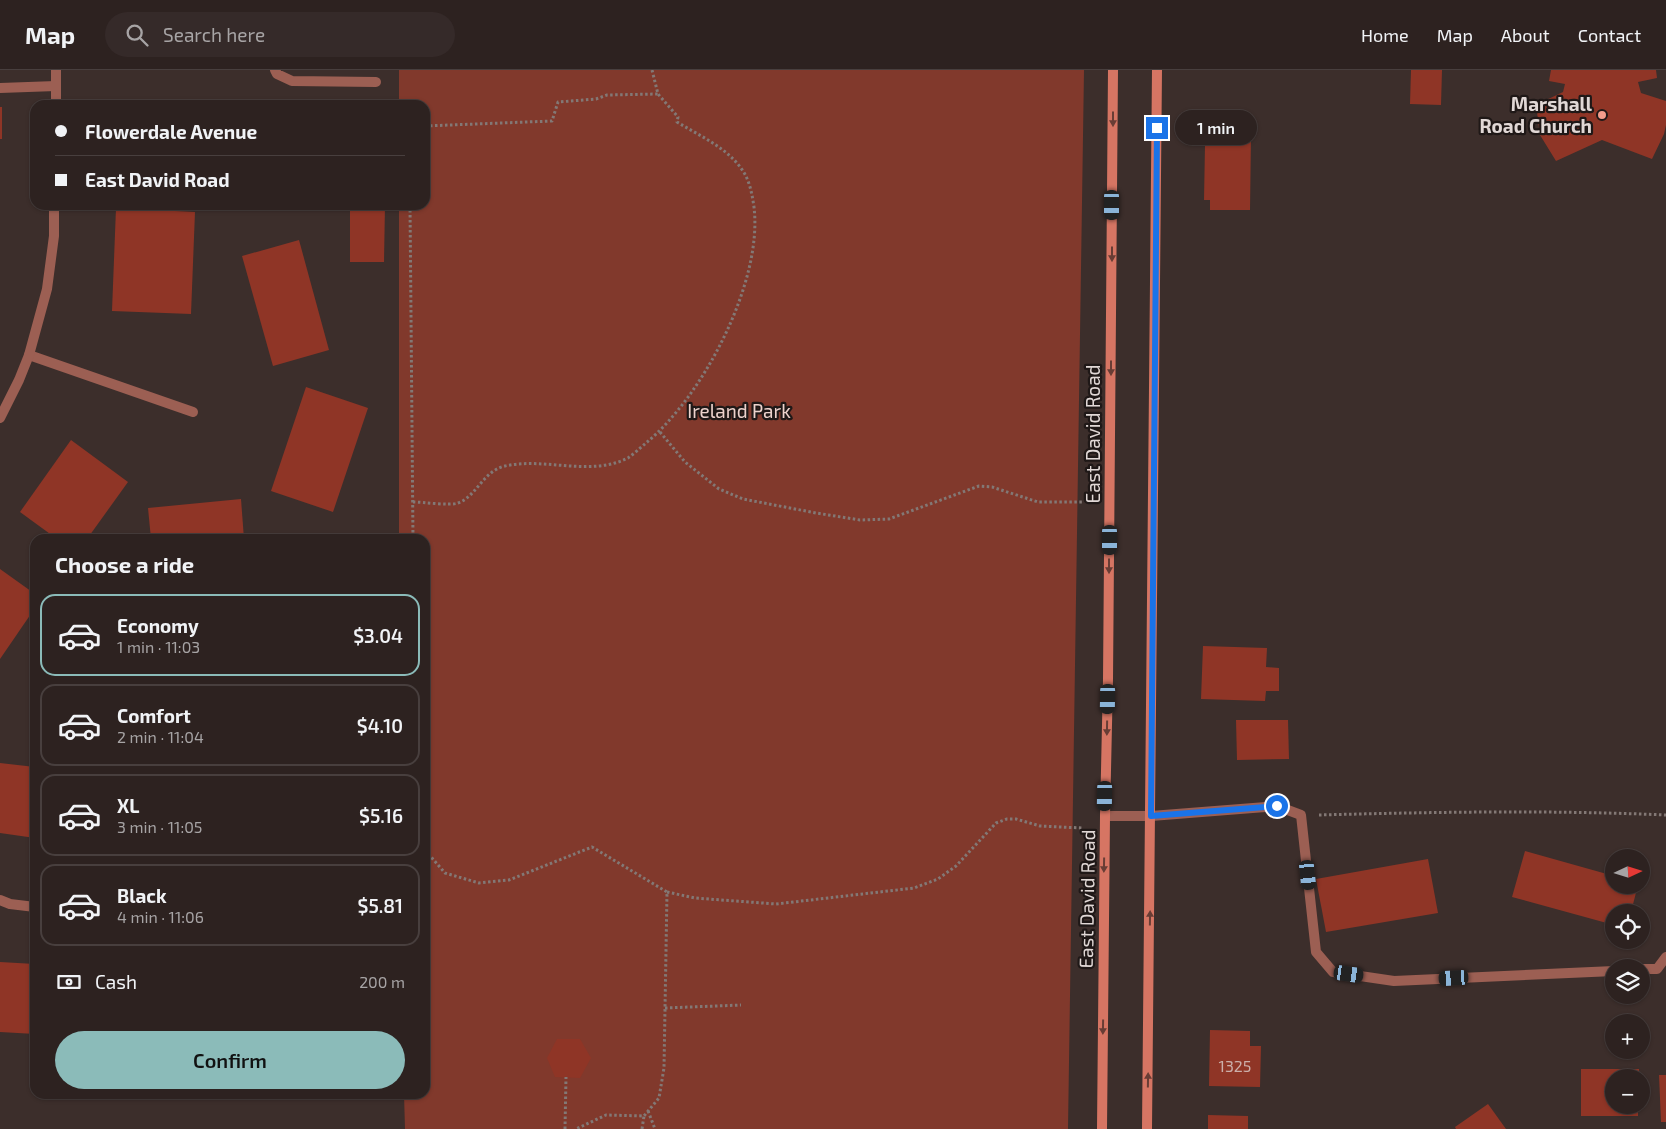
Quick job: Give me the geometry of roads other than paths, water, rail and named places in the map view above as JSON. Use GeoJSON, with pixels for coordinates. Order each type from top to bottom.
{"type":"FeatureCollection","features":[{"type":"Feature","properties":{"kind":"street"},"geometry":{"type":"LineString","coordinates":[[56,70],[56,100]]}},
{"type":"Feature","properties":{"kind":"street"},"geometry":{"type":"LineString","coordinates":[[275,70],[277,74],[292,81],[376,82]]}},
{"type":"Feature","properties":{"kind":"street","name":"East David Road"},"geometry":{"type":"LineString","coordinates":[[1102,1129],[1113,70]]}},
{"type":"Feature","properties":{"kind":"street"},"geometry":{"type":"LineString","coordinates":[[1147,1129],[1158,70]]}},
{"type":"Feature","properties":{"kind":"street"},"geometry":{"type":"LineString","coordinates":[[0,88],[56,86]]}},
{"type":"Feature","properties":{"kind":"street"},"geometry":{"type":"LineString","coordinates":[[0,418],[29,355],[47,289],[54,236],[54,210]]}},
{"type":"Feature","properties":{"kind":"street"},"geometry":{"type":"LineString","coordinates":[[29,355],[193,412]]}},
{"type":"Feature","properties":{"kind":"street"},"geometry":{"type":"LineString","coordinates":[[1105,816],[1151,816],[1277,806],[1301,815],[1316,952],[1333,972],[1394,981],[1605,971]]}},
{"type":"Feature","properties":{"kind":"street"},"geometry":{"type":"LineString","coordinates":[[0,900],[10,904],[30,906]]}},
{"type":"Feature","properties":{"kind":"street"},"geometry":{"type":"LineString","coordinates":[[1650,969],[1657,969],[1666,957]]}},
{"type":"Feature","properties":{"kind":"place","name":"Marshall Road Church"},"geometry":{"type":"Point","coordinates":[1602,115]}},
{"type":"Feature","properties":{"kind":"park label","name":"Ireland Park"},"geometry":{"type":"Point","coordinates":[739,411]}}]}
